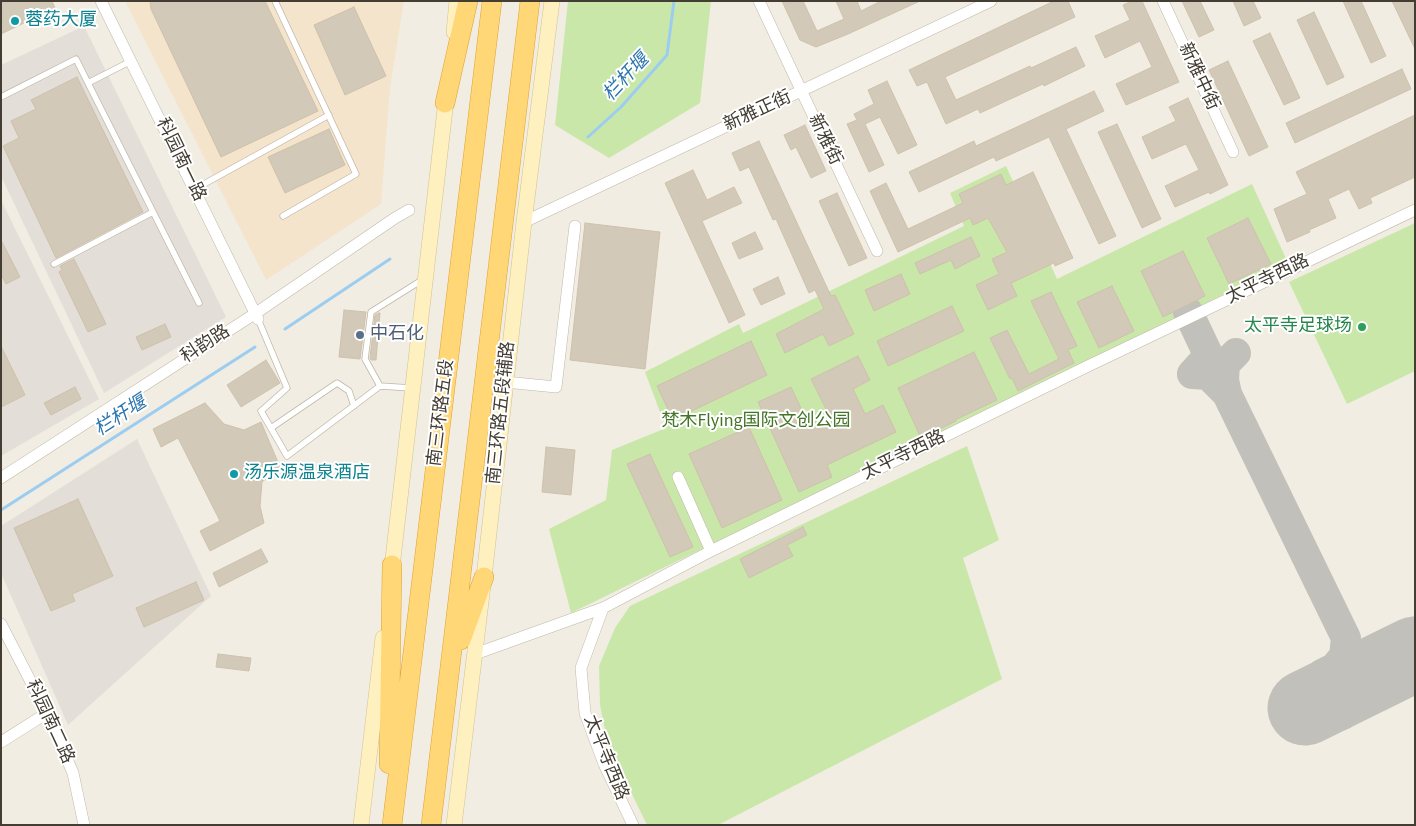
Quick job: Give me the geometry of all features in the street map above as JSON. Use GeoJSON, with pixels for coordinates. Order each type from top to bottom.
{"type":"FeatureCollection","features":[{"type":"Feature","properties":{"kind":"highway"},"geometry":{"type":"LineString","coordinates":[[445,103],[468,1]]}},
{"type":"Feature","properties":{"kind":"highway","name":"南三环路五段"},"geometry":{"type":"LineString","coordinates":[[392,825],[492,1]]}},
{"type":"Feature","properties":{"kind":"highway"},"geometry":{"type":"LineString","coordinates":[[431,825],[530,1]]}},
{"type":"Feature","properties":{"kind":"highway"},"geometry":{"type":"LineString","coordinates":[[388,825],[392,566]]}},
{"type":"Feature","properties":{"kind":"highway"},"geometry":{"type":"LineString","coordinates":[[450,669],[484,577]]}},
{"type":"Feature","properties":{"kind":"main road"},"geometry":{"type":"LineString","coordinates":[[361,825],[457,1]]}},
{"type":"Feature","properties":{"kind":"main road","name":"南三环路五段辅路"},"geometry":{"type":"LineString","coordinates":[[454,825],[524,222],[552,1]]}},
{"type":"Feature","properties":{"kind":"street","name":"科园南一路"},"geometry":{"type":"LineString","coordinates":[[101,1],[257,316]]}},
{"type":"Feature","properties":{"kind":"street","name":"新雅街"},"geometry":{"type":"LineString","coordinates":[[759,1],[877,251]]}},
{"type":"Feature","properties":{"kind":"street","name":"新雅正街"},"geometry":{"type":"LineString","coordinates":[[524,222],[991,1]]}},
{"type":"Feature","properties":{"kind":"street","name":"新雅中街"},"geometry":{"type":"LineString","coordinates":[[1163,1],[1234,152]]}},
{"type":"Feature","properties":{"kind":"street","name":"科韵路"},"geometry":{"type":"LineString","coordinates":[[1,478],[257,316],[409,210]]}},
{"type":"Feature","properties":{"kind":"street","name":"太平寺西路"},"geometry":{"type":"LineString","coordinates":[[633,825],[604,764],[585,713],[581,668],[602,608],[711,551],[1095,363],[1415,210]]}},
{"type":"Feature","properties":{"kind":"street"},"geometry":{"type":"LineString","coordinates":[[505,382],[556,387],[574,226]]}},
{"type":"Feature","properties":{"kind":"street"},"geometry":{"type":"LineString","coordinates":[[678,477],[711,551]]}},
{"type":"Feature","properties":{"kind":"street"},"geometry":{"type":"LineString","coordinates":[[475,654],[602,608]]}},
{"type":"Feature","properties":{"kind":"street","name":"科园南二路"},"geometry":{"type":"LineString","coordinates":[[2,629],[47,714],[73,773],[84,825]]}},
{"type":"Feature","properties":{"kind":"street"},"geometry":{"type":"LineString","coordinates":[[1,742],[47,714]]}},
{"type":"Feature","properties":{"kind":"lane"},"geometry":{"type":"LineString","coordinates":[[275,1],[356,174],[283,216]]}},
{"type":"Feature","properties":{"kind":"lane"},"geometry":{"type":"LineString","coordinates":[[1,97],[76,59],[199,304]]}},
{"type":"Feature","properties":{"kind":"lane"},"geometry":{"type":"LineString","coordinates":[[88,83],[131,61]]}},
{"type":"Feature","properties":{"kind":"lane"},"geometry":{"type":"LineString","coordinates":[[195,189],[329,115]]}},
{"type":"Feature","properties":{"kind":"lane"},"geometry":{"type":"LineString","coordinates":[[54,264],[153,212]]}},
{"type":"Feature","properties":{"kind":"lane"},"geometry":{"type":"LineString","coordinates":[[380,386],[365,359],[372,312],[425,278]]}},
{"type":"Feature","properties":{"kind":"lane"},"geometry":{"type":"LineString","coordinates":[[257,316],[287,388],[261,411],[287,456],[380,386],[413,388]]}},
{"type":"Feature","properties":{"kind":"lane"},"geometry":{"type":"LineString","coordinates":[[271,428],[337,383],[349,391],[354,406]]}},
{"type":"Feature","properties":{"kind":"shaded area"},"geometry":{"type":"Polygon","coordinates":[[[125,1],[404,1],[390,88],[381,204],[266,280],[125,1]]]}},
{"type":"Feature","properties":{"kind":"shaded area"},"geometry":{"type":"Polygon","coordinates":[[[84,26],[226,317],[104,393],[1,176],[1,65],[84,26]]]}},
{"type":"Feature","properties":{"kind":"shaded area"},"geometry":{"type":"Polygon","coordinates":[[[1,200],[99,399],[1,456],[1,200]]]}},
{"type":"Feature","properties":{"kind":"shaded area"},"geometry":{"type":"Polygon","coordinates":[[[137,439],[211,596],[68,725],[1,573],[1,526],[137,439]]]}},
{"type":"Feature","properties":{"kind":"green space"},"geometry":{"type":"Polygon","coordinates":[[[568,1],[711,1],[700,103],[609,158],[555,125],[568,1]]]}},
{"type":"Feature","properties":{"kind":"green space","name":"梵木Flying国际文创公园"},"geometry":{"type":"Polygon","coordinates":[[[1006,166],[1057,279],[1252,184],[1288,263],[571,613],[549,529],[606,500],[612,450],[666,428],[645,372],[739,324],[743,333],[964,226],[950,193],[1006,166]]]}},
{"type":"Feature","properties":{"kind":"green space","name":"太平寺足球场"},"geometry":{"type":"Polygon","coordinates":[[[1415,223],[1415,371],[1347,404],[1289,282],[1415,223]]]}},
{"type":"Feature","properties":{"kind":"green space"},"geometry":{"type":"Polygon","coordinates":[[[967,446],[999,540],[963,558],[1002,679],[718,825],[647,825],[608,745],[600,705],[599,666],[615,628],[630,606],[967,446]]]}},
{"type":"Feature","properties":{"kind":"building","name":"蓉药大厦"},"geometry":{"type":"Polygon","coordinates":[[[5,1],[52,1],[55,8],[1,34],[1,3],[5,1]]]}},
{"type":"Feature","properties":{"kind":"building"},"geometry":{"type":"Polygon","coordinates":[[[150,1],[265,1],[318,111],[221,157],[151,9],[150,1]]]}},
{"type":"Feature","properties":{"kind":"building"},"geometry":{"type":"Polygon","coordinates":[[[782,1],[803,1],[817,31],[844,19],[836,1],[857,1],[861,11],[881,1],[920,1],[816,47],[800,40],[782,1]]]}},
{"type":"Feature","properties":{"kind":"building"},"geometry":{"type":"Polygon","coordinates":[[[1054,1],[1068,1],[1075,17],[945,77],[956,100],[1076,47],[1085,66],[1044,86],[1043,84],[980,113],[978,109],[946,124],[927,82],[917,86],[909,70],[1054,1]]]}},
{"type":"Feature","properties":{"kind":"building"},"geometry":{"type":"Polygon","coordinates":[[[1132,1],[1142,1],[1179,82],[1126,105],[1116,84],[1152,67],[1140,41],[1105,58],[1095,36],[1130,20],[1123,5],[1132,1]]]}},
{"type":"Feature","properties":{"kind":"building"},"geometry":{"type":"Polygon","coordinates":[[[1182,1],[1200,1],[1214,30],[1199,37],[1182,1]]]}},
{"type":"Feature","properties":{"kind":"building"},"geometry":{"type":"Polygon","coordinates":[[[1233,1],[1253,1],[1261,18],[1244,26],[1233,1]]]}},
{"type":"Feature","properties":{"kind":"building"},"geometry":{"type":"Polygon","coordinates":[[[1343,1],[1361,1],[1386,56],[1371,63],[1343,1]]]}},
{"type":"Feature","properties":{"kind":"building"},"geometry":{"type":"Polygon","coordinates":[[[1392,1],[1415,1],[1415,49],[1392,1]]]}},
{"type":"Feature","properties":{"kind":"building"},"geometry":{"type":"Polygon","coordinates":[[[354,7],[386,76],[345,95],[314,25],[354,7]]]}},
{"type":"Feature","properties":{"kind":"building"},"geometry":{"type":"Polygon","coordinates":[[[1314,12],[1344,77],[1327,85],[1297,20],[1314,12]]]}},
{"type":"Feature","properties":{"kind":"building"},"geometry":{"type":"Polygon","coordinates":[[[1270,33],[1300,98],[1284,105],[1253,41],[1270,33]]]}},
{"type":"Feature","properties":{"kind":"building"},"geometry":{"type":"Polygon","coordinates":[[[1228,61],[1268,147],[1249,156],[1209,70],[1228,61]]]}},
{"type":"Feature","properties":{"kind":"building"},"geometry":{"type":"Polygon","coordinates":[[[1402,69],[1411,89],[1295,143],[1286,123],[1402,69]]]}},
{"type":"Feature","properties":{"kind":"building"},"geometry":{"type":"Polygon","coordinates":[[[77,77],[143,212],[56,258],[3,146],[19,138],[11,121],[36,109],[31,100],[77,77]]]}},
{"type":"Feature","properties":{"kind":"building"},"geometry":{"type":"Polygon","coordinates":[[[887,81],[917,145],[898,154],[880,117],[865,124],[884,165],[869,172],[847,124],[857,120],[854,114],[874,104],[868,90],[887,81]]]}},
{"type":"Feature","properties":{"kind":"building"},"geometry":{"type":"Polygon","coordinates":[[[1094,91],[1104,111],[1066,129],[1116,236],[1099,244],[1049,137],[996,161],[994,157],[919,192],[909,172],[974,141],[976,146],[1094,91]]]}},
{"type":"Feature","properties":{"kind":"building"},"geometry":{"type":"Polygon","coordinates":[[[1188,98],[1228,185],[1175,207],[1165,186],[1199,170],[1186,144],[1152,159],[1142,137],[1176,121],[1169,107],[1188,98]]]}},
{"type":"Feature","properties":{"kind":"building"},"geometry":{"type":"Polygon","coordinates":[[[1415,115],[1415,177],[1370,198],[1372,203],[1359,209],[1349,189],[1328,199],[1336,218],[1287,242],[1274,209],[1307,194],[1296,172],[1415,115]]]}},
{"type":"Feature","properties":{"kind":"building"},"geometry":{"type":"Polygon","coordinates":[[[1117,124],[1161,219],[1142,228],[1098,132],[1117,124]]]}},
{"type":"Feature","properties":{"kind":"building"},"geometry":{"type":"Polygon","coordinates":[[[805,125],[826,171],[811,178],[796,147],[791,150],[784,135],[805,125]]]}},
{"type":"Feature","properties":{"kind":"building"},"geometry":{"type":"Polygon","coordinates":[[[329,129],[345,165],[285,193],[268,157],[329,129]]]}},
{"type":"Feature","properties":{"kind":"building"},"geometry":{"type":"Polygon","coordinates":[[[759,141],[831,296],[835,295],[854,334],[829,346],[823,334],[785,353],[776,334],[824,309],[815,290],[809,293],[776,219],[773,220],[749,167],[740,171],[732,153],[759,141]]]}},
{"type":"Feature","properties":{"kind":"building"},"geometry":{"type":"Polygon","coordinates":[[[693,170],[707,200],[734,187],[742,203],[702,221],[745,315],[729,323],[665,183],[693,170]]]}},
{"type":"Feature","properties":{"kind":"building"},"geometry":{"type":"Polygon","coordinates":[[[1033,172],[1073,258],[1055,266],[1054,263],[1011,283],[1017,296],[988,310],[976,285],[999,274],[992,259],[1007,252],[988,218],[973,225],[970,218],[898,252],[870,191],[886,183],[908,229],[963,203],[959,194],[1001,174],[1006,185],[1033,172]]]}},
{"type":"Feature","properties":{"kind":"building"},"geometry":{"type":"Polygon","coordinates":[[[837,193],[867,258],[849,266],[819,201],[837,193]]]}},
{"type":"Feature","properties":{"kind":"building"},"geometry":{"type":"Polygon","coordinates":[[[1248,218],[1271,264],[1229,284],[1207,238],[1248,218]]]}},
{"type":"Feature","properties":{"kind":"building"},"geometry":{"type":"Polygon","coordinates":[[[585,223],[660,232],[645,369],[570,360],[585,223]]]}},
{"type":"Feature","properties":{"kind":"building"},"geometry":{"type":"Polygon","coordinates":[[[755,232],[763,249],[739,259],[732,243],[755,232]]]}},
{"type":"Feature","properties":{"kind":"building"},"geometry":{"type":"Polygon","coordinates":[[[971,237],[980,256],[955,269],[951,260],[920,274],[915,263],[971,237]]]}},
{"type":"Feature","properties":{"kind":"building"},"geometry":{"type":"Polygon","coordinates":[[[1,240],[20,277],[6,284],[1,274],[1,240]]]}},
{"type":"Feature","properties":{"kind":"building"},"geometry":{"type":"Polygon","coordinates":[[[1183,251],[1205,296],[1163,317],[1141,271],[1183,251]]]}},
{"type":"Feature","properties":{"kind":"building"},"geometry":{"type":"Polygon","coordinates":[[[74,259],[106,324],[88,332],[59,272],[62,270],[60,266],[74,259]]]}},
{"type":"Feature","properties":{"kind":"building"},"geometry":{"type":"Polygon","coordinates":[[[901,274],[910,294],[874,311],[865,290],[901,274]]]}},
{"type":"Feature","properties":{"kind":"building"},"geometry":{"type":"Polygon","coordinates":[[[778,277],[785,294],[761,305],[753,289],[778,277]]]}},
{"type":"Feature","properties":{"kind":"building"},"geometry":{"type":"Polygon","coordinates":[[[1112,286],[1134,331],[1099,348],[1077,302],[1112,286]]]}},
{"type":"Feature","properties":{"kind":"building"},"geometry":{"type":"Polygon","coordinates":[[[1051,292],[1077,346],[1068,350],[1074,363],[1018,391],[990,338],[1007,330],[1029,374],[1059,359],[1031,301],[1051,292]]]}},
{"type":"Feature","properties":{"kind":"building"},"geometry":{"type":"Polygon","coordinates":[[[952,306],[964,331],[888,366],[877,341],[952,306]]]}},
{"type":"Feature","properties":{"kind":"building"},"geometry":{"type":"Polygon","coordinates":[[[344,310],[366,312],[360,359],[339,357],[344,310]]]}},
{"type":"Feature","properties":{"kind":"building"},"geometry":{"type":"Polygon","coordinates":[[[380,313],[376,360],[371,360],[375,315],[380,313]]]}},
{"type":"Feature","properties":{"kind":"building"},"geometry":{"type":"Polygon","coordinates":[[[165,324],[171,337],[142,350],[136,337],[165,324]]]}},
{"type":"Feature","properties":{"kind":"building"},"geometry":{"type":"Polygon","coordinates":[[[751,341],[767,375],[673,420],[657,386],[751,341]]]}},
{"type":"Feature","properties":{"kind":"building"},"geometry":{"type":"Polygon","coordinates":[[[1,346],[25,395],[1,407],[1,346]]]}},
{"type":"Feature","properties":{"kind":"building"},"geometry":{"type":"Polygon","coordinates":[[[974,352],[997,400],[921,438],[898,388],[974,352]]]}},
{"type":"Feature","properties":{"kind":"building"},"geometry":{"type":"Polygon","coordinates":[[[858,356],[870,380],[853,389],[865,414],[883,405],[896,432],[827,465],[832,477],[799,492],[758,402],[791,387],[807,421],[827,411],[811,379],[858,356]]]}},
{"type":"Feature","properties":{"kind":"building"},"geometry":{"type":"Polygon","coordinates":[[[266,360],[280,383],[241,407],[227,385],[266,360]]]}},
{"type":"Feature","properties":{"kind":"building"},"geometry":{"type":"Polygon","coordinates":[[[75,387],[81,399],[51,415],[44,403],[75,387]]]}},
{"type":"Feature","properties":{"kind":"building","name":"汤乐源温泉酒店"},"geometry":{"type":"Polygon","coordinates":[[[205,403],[224,424],[244,430],[261,422],[280,467],[262,482],[260,506],[264,523],[210,551],[200,531],[220,521],[178,438],[161,447],[153,429],[205,403]]]}},
{"type":"Feature","properties":{"kind":"building"},"geometry":{"type":"Polygon","coordinates":[[[749,427],[782,500],[722,528],[689,454],[749,427]]]}},
{"type":"Feature","properties":{"kind":"building"},"geometry":{"type":"Polygon","coordinates":[[[546,447],[575,450],[571,495],[542,492],[546,447]]]}},
{"type":"Feature","properties":{"kind":"building"},"geometry":{"type":"Polygon","coordinates":[[[650,454],[693,547],[670,557],[627,464],[650,454]]]}},
{"type":"Feature","properties":{"kind":"building"},"geometry":{"type":"Polygon","coordinates":[[[78,499],[113,576],[72,594],[75,601],[51,611],[14,528],[78,499]]]}},
{"type":"Feature","properties":{"kind":"building"},"geometry":{"type":"Polygon","coordinates":[[[803,527],[807,535],[787,545],[793,556],[749,578],[740,559],[803,527]]]}},
{"type":"Feature","properties":{"kind":"building"},"geometry":{"type":"Polygon","coordinates":[[[261,549],[268,562],[219,587],[213,573],[261,549]]]}},
{"type":"Feature","properties":{"kind":"building"},"geometry":{"type":"Polygon","coordinates":[[[196,582],[204,600],[144,627],[136,608],[196,582]]]}},
{"type":"Feature","properties":{"kind":"building"},"geometry":{"type":"Polygon","coordinates":[[[218,654],[251,658],[249,671],[216,667],[218,654]]]}},
{"type":"Feature","properties":{"kind":"waterway","name":"栏杆堰"},"geometry":{"type":"LineString","coordinates":[[588,137],[621,107],[667,55],[674,1]]}},
{"type":"Feature","properties":{"kind":"waterway","name":"栏杆堰"},"geometry":{"type":"LineString","coordinates":[[285,329],[390,259]]}},
{"type":"Feature","properties":{"kind":"waterway","name":"栏杆堰"},"geometry":{"type":"LineString","coordinates":[[1,510],[255,347]]}},
{"type":"Feature","properties":{"kind":"taxiway"},"geometry":{"type":"LineString","coordinates":[[1188,312],[1207,352],[1203,362],[1192,374]]}},
{"type":"Feature","properties":{"kind":"taxiway"},"geometry":{"type":"LineString","coordinates":[[1227,394],[1224,380],[1225,364],[1236,353]]}},
{"type":"Feature","properties":{"kind":"taxiway"},"geometry":{"type":"LineString","coordinates":[[1192,374],[1208,375],[1227,394],[1346,638],[1344,656],[1334,668],[1322,674],[1313,684],[1309,693],[1311,705],[1319,714],[1329,717],[1343,715],[1353,705],[1361,685],[1368,676]]}},
{"type":"Feature","properties":{"kind":"runway"},"geometry":{"type":"LineString","coordinates":[[1305,708],[1415,654]]}},
{"type":"Feature","properties":{"kind":"place","name":"蓉药大厦"},"geometry":{"type":"Point","coordinates":[15,21]}},
{"type":"Feature","properties":{"kind":"place","name":"太平寺足球场"},"geometry":{"type":"Point","coordinates":[1362,327]}},
{"type":"Feature","properties":{"kind":"place","name":"中石化"},"geometry":{"type":"Point","coordinates":[360,335]}},
{"type":"Feature","properties":{"kind":"place","name":"汤乐源温泉酒店"},"geometry":{"type":"Point","coordinates":[234,474]}}]}
